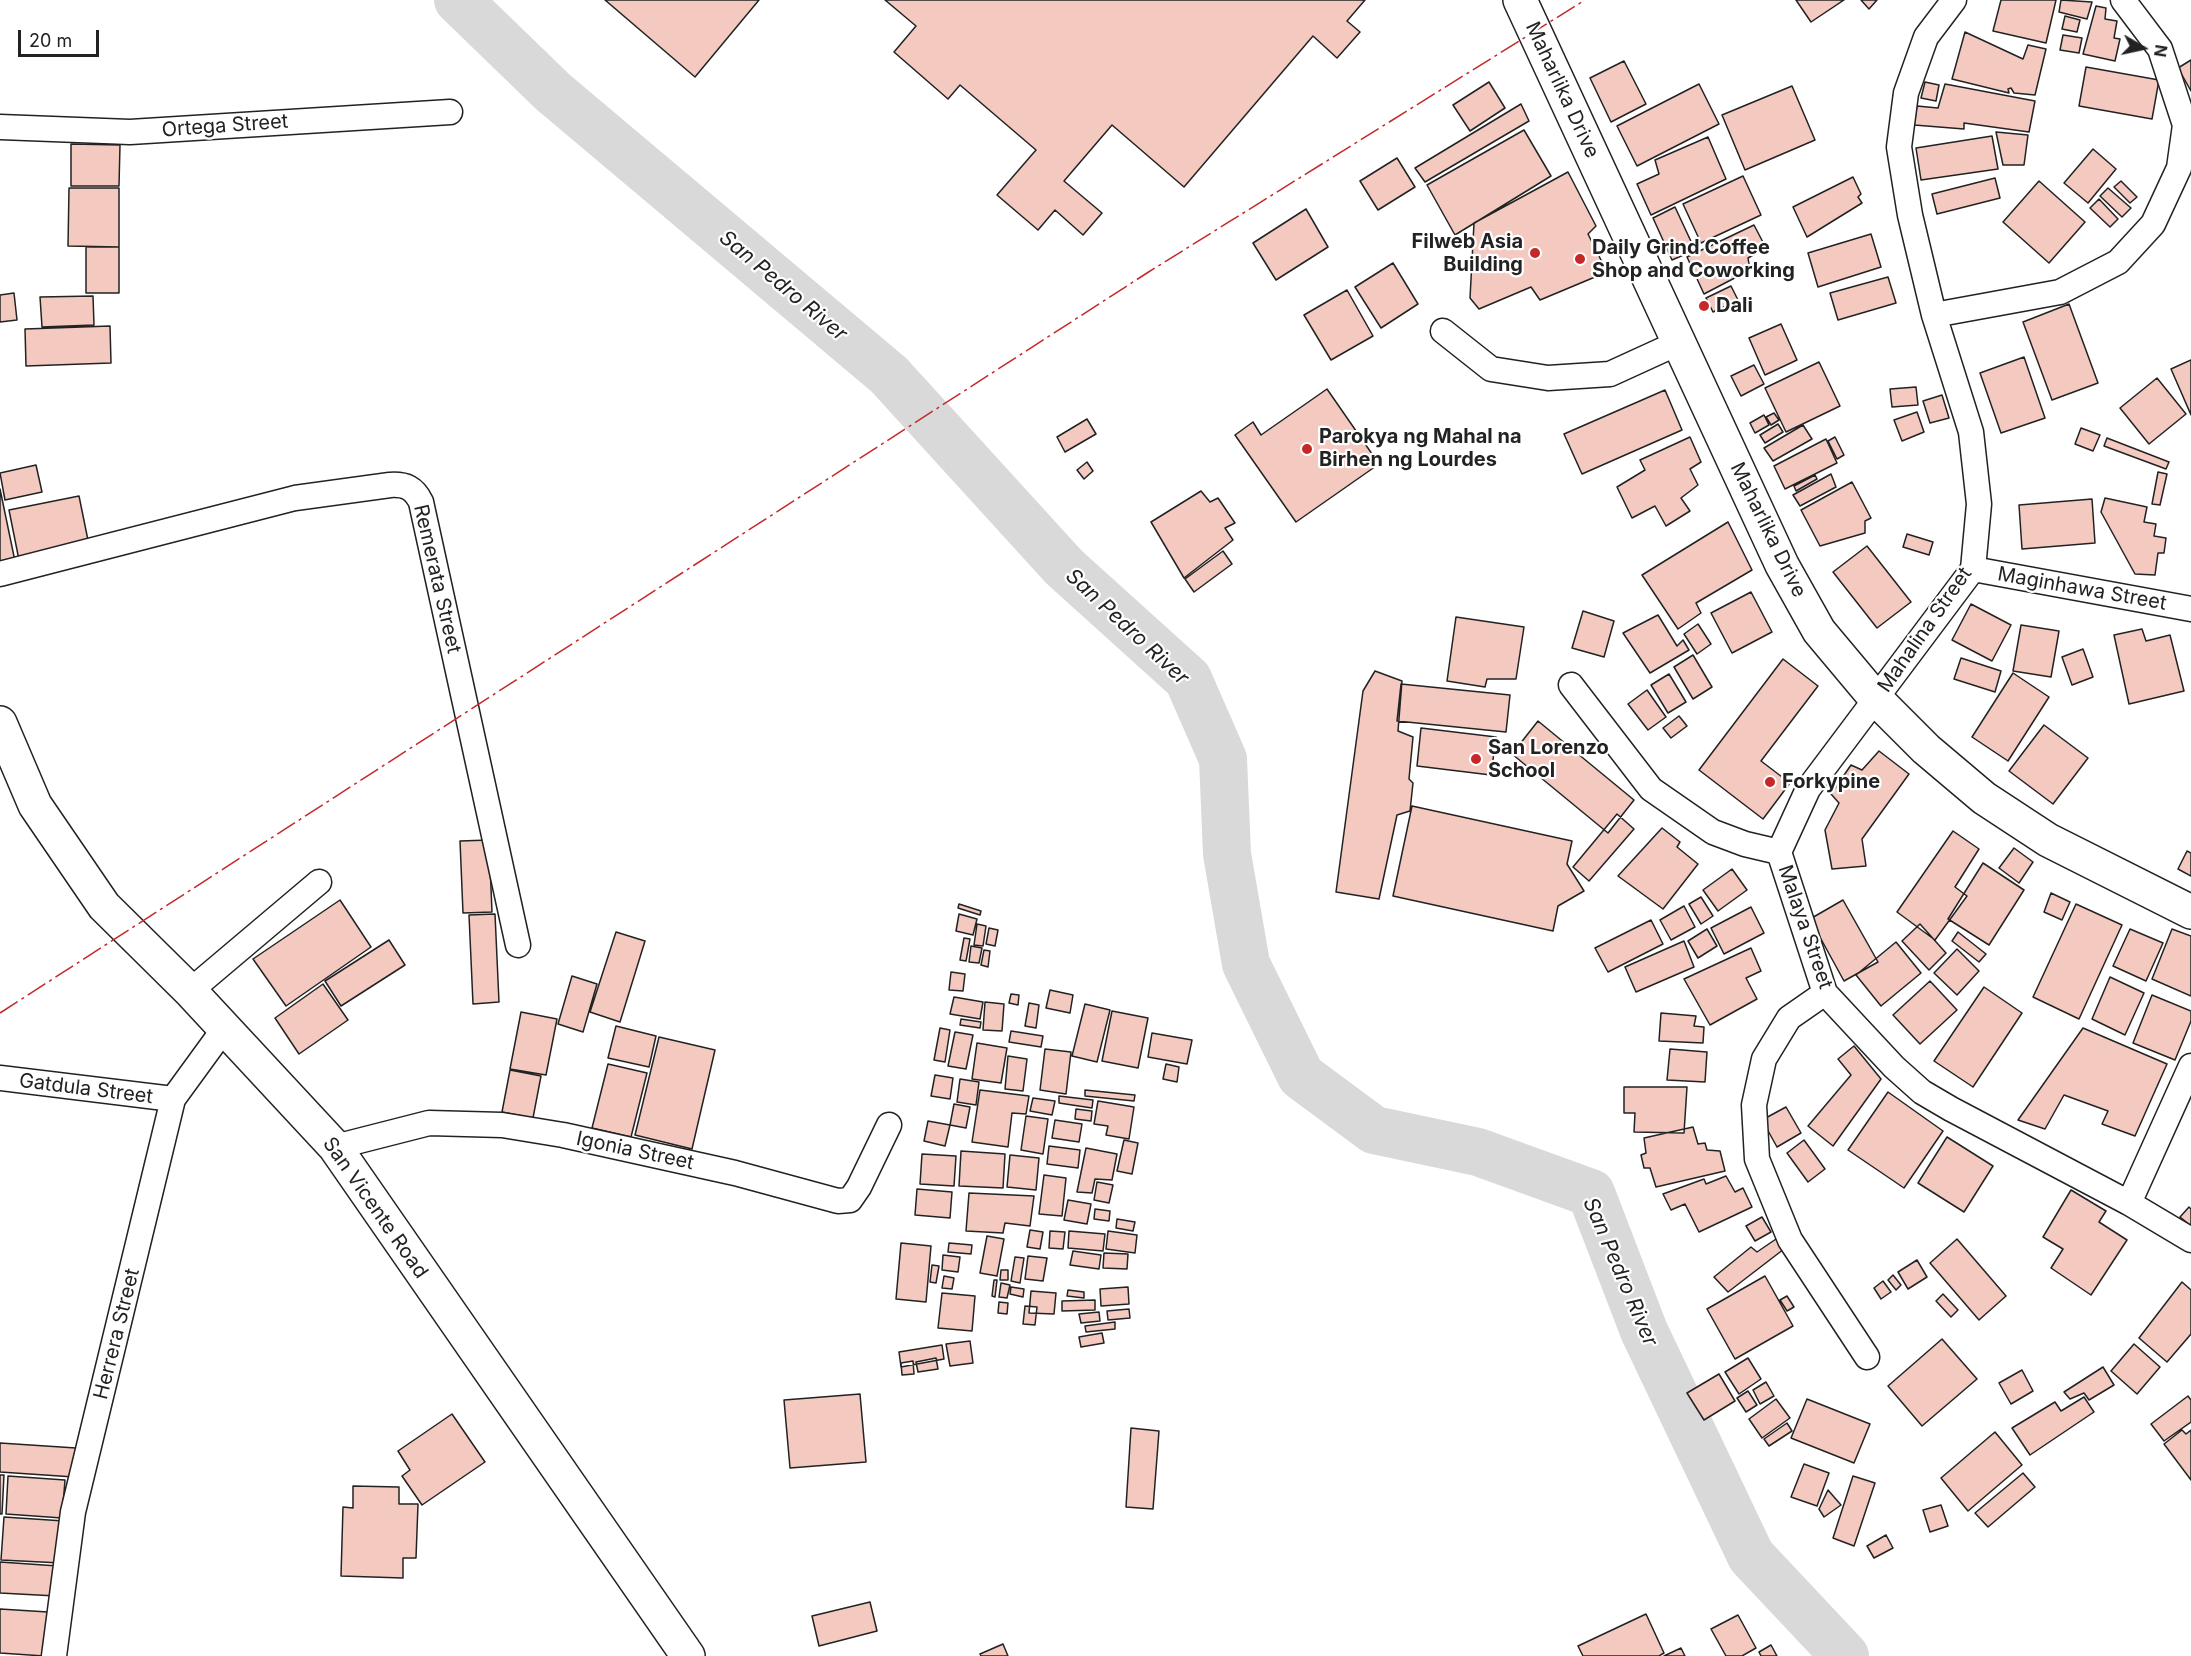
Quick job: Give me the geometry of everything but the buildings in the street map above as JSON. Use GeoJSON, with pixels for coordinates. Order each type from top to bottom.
{"type":"FeatureCollection","features":[{"type":"Feature","properties":{"kind":"street","name":"Maharlika Drive"},"geometry":{"type":"LineString","coordinates":[[1520,0],[1788,575],[1819,630],[1876,699],[1926,749],[1984,798],[2048,840],[2191,912]]}},
{"type":"Feature","properties":{"kind":"street","name":"Mahalina Street"},"geometry":{"type":"LineString","coordinates":[[1876,699],[1973,569],[1979,504],[1971,432],[1934,315],[1910,215],[1899,147],[1906,93],[1926,37],[1954,0]]}},
{"type":"Feature","properties":{"kind":"street"},"geometry":{"type":"LineString","coordinates":[[1934,315],[2060,291],[2118,262],[2153,224],[2185,169],[2185,125],[2160,49],[2123,0]]}},
{"type":"Feature","properties":{"kind":"street","name":"Ortega Street"},"geometry":{"type":"LineString","coordinates":[[0,127],[130,132],[450,112]]}},
{"type":"Feature","properties":{"kind":"street"},"geometry":{"type":"LineString","coordinates":[[1443,331],[1491,369],[1548,378],[1610,374],[1680,342]]}},
{"type":"Feature","properties":{"kind":"street","name":"Remerata Street"},"geometry":{"type":"LineString","coordinates":[[0,574],[295,498],[390,485],[410,487],[421,502],[518,945]]}},
{"type":"Feature","properties":{"kind":"street","name":"Maginhawa Street"},"geometry":{"type":"LineString","coordinates":[[1973,569],[2191,609]]}},
{"type":"Feature","properties":{"kind":"street"},"geometry":{"type":"LineString","coordinates":[[1571,685],[1651,789],[1713,832],[1745,844],[1779,852]]}},
{"type":"Feature","properties":{"kind":"street","name":"Malaya Street"},"geometry":{"type":"LineString","coordinates":[[1876,699],[1808,789],[1779,852],[1825,993],[1894,1067],[1922,1092],[2128,1203],[2191,1240]]}},
{"type":"Feature","properties":{"kind":"street","name":"San Vicente Road"},"geometry":{"type":"LineString","coordinates":[[0,723],[35,805],[104,906],[190,991],[335,1148],[688,1656]]}},
{"type":"Feature","properties":{"kind":"street"},"geometry":{"type":"LineString","coordinates":[[190,991],[319,882]]}},
{"type":"Feature","properties":{"kind":"street"},"geometry":{"type":"LineString","coordinates":[[1825,993],[1789,1018],[1764,1059],[1754,1105],[1757,1160],[1790,1240],[1867,1357]]}},
{"type":"Feature","properties":{"kind":"street","name":"Herrera Street"},"geometry":{"type":"LineString","coordinates":[[54,1656],[73,1512],[173,1099],[224,1029]]}},
{"type":"Feature","properties":{"kind":"street"},"geometry":{"type":"LineString","coordinates":[[2128,1203],[2191,1066]]}},
{"type":"Feature","properties":{"kind":"street","name":"Gatdula Street"},"geometry":{"type":"LineString","coordinates":[[0,1078],[173,1099]]}},
{"type":"Feature","properties":{"kind":"street","name":"Igonia Street"},"geometry":{"type":"LineString","coordinates":[[335,1148],[429,1123],[502,1125],[735,1173],[838,1201],[850,1200],[859,1187],[890,1125]]}},
{"type":"Feature","properties":{"kind":"waterway","name":"San Pedro River"},"geometry":{"type":"LineString","coordinates":[[458,0],[553,92],[889,375],[1064,567],[1188,679],[1223,759],[1227,854],[1246,964],[1301,1076],[1374,1130],[1478,1152],[1591,1193],[1644,1331],[1751,1556],[1845,1656]]}},
{"type":"Feature","properties":{"kind":"power"},"geometry":{"type":"LineString","coordinates":[[0,1013],[1147,273],[1585,0]]}},
{"type":"Feature","properties":{"kind":"place","name":"Filweb Asia Building"},"geometry":{"type":"Point","coordinates":[1535,253]}},
{"type":"Feature","properties":{"kind":"place","name":"Daily Grind Coffee Shop and Coworking"},"geometry":{"type":"Point","coordinates":[1580,259]}},
{"type":"Feature","properties":{"kind":"place","name":"Dali"},"geometry":{"type":"Point","coordinates":[1704,306]}},
{"type":"Feature","properties":{"kind":"place","name":"Parokya ng Mahal na Birhen ng Lourdes"},"geometry":{"type":"Point","coordinates":[1307,449]}},
{"type":"Feature","properties":{"kind":"place","name":"San Lorenzo School"},"geometry":{"type":"Point","coordinates":[1476,759]}},
{"type":"Feature","properties":{"kind":"place","name":"Forkypine"},"geometry":{"type":"Point","coordinates":[1770,782]}}]}
